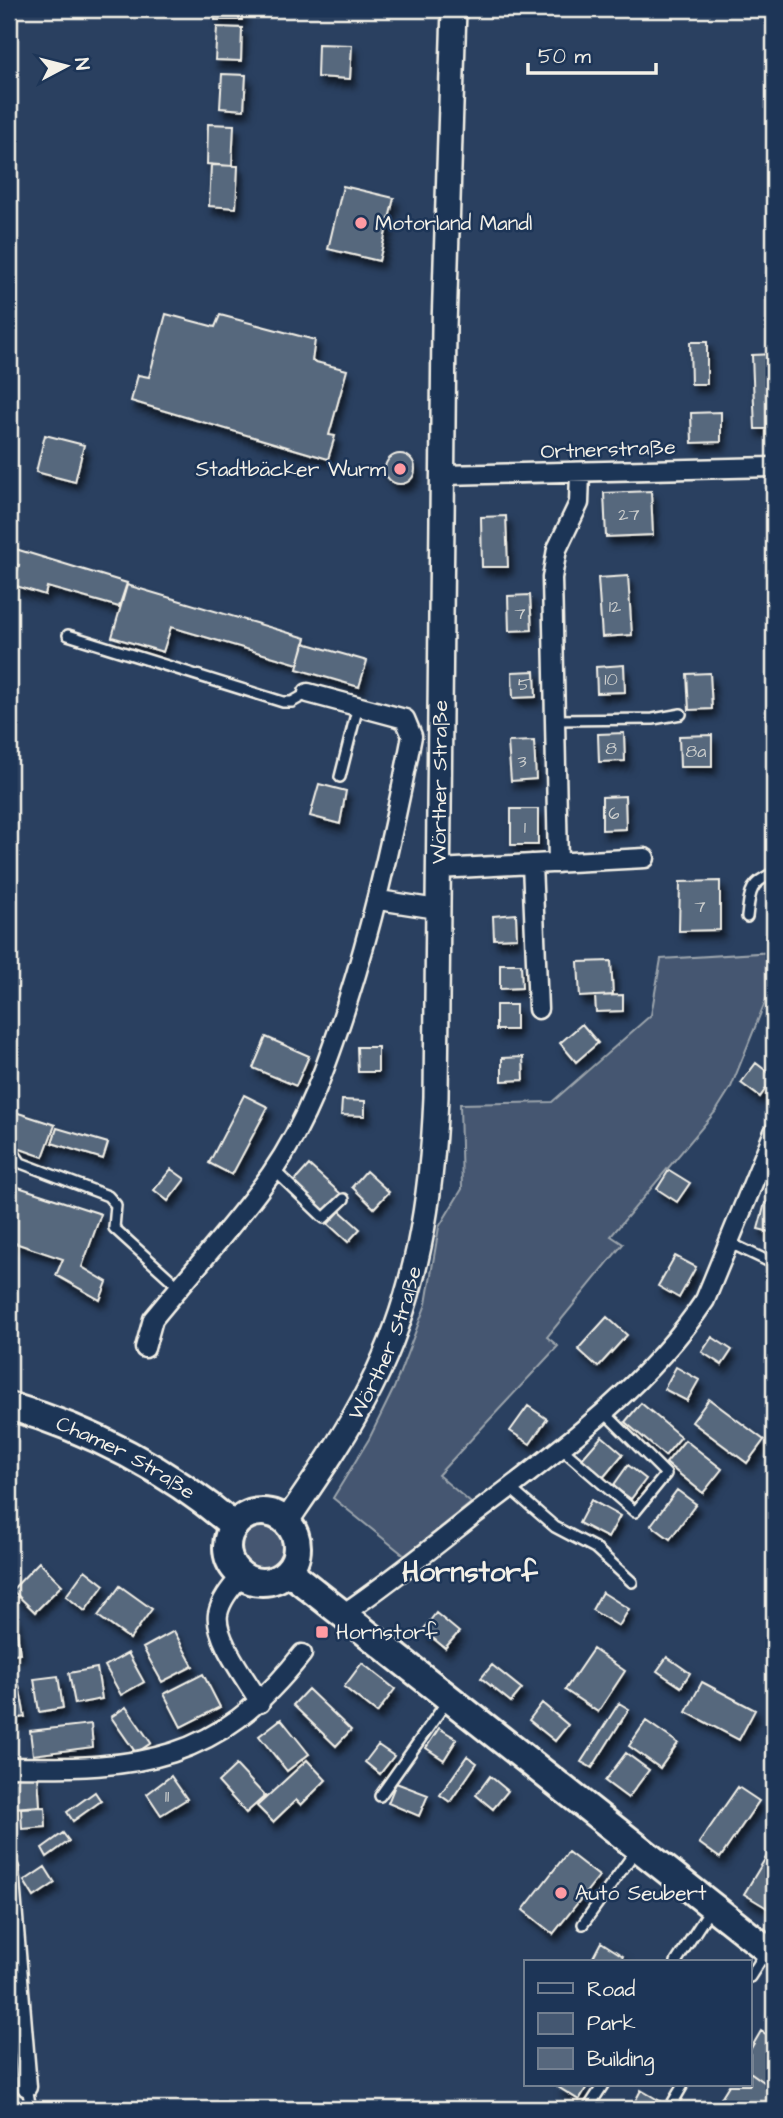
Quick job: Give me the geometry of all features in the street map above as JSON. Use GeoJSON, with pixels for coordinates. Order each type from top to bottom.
{"type":"FeatureCollection","features":[{"type":"Feature","properties":{"kind":"main road","name":"Chamer Straße"},"geometry":{"type":"LineString","coordinates":[[9,1406],[81,1431],[135,1457],[204,1501],[233,1526]]}},
{"type":"Feature","properties":{"kind":"main road"},"geometry":{"type":"LineString","coordinates":[[265,1512],[286,1522],[296,1541],[293,1575],[260,1583],[241,1576],[228,1558],[226,1547],[233,1526],[242,1517],[265,1512]]}},
{"type":"Feature","properties":{"kind":"main road"},"geometry":{"type":"LineString","coordinates":[[293,1575],[771,1952]]}},
{"type":"Feature","properties":{"kind":"street","name":"Wörther Straße"},"geometry":{"type":"LineString","coordinates":[[286,1522],[371,1388],[391,1341],[413,1275],[424,1228],[434,1140],[447,209],[454,9]]}},
{"type":"Feature","properties":{"kind":"street","name":"Ortnerstraße"},"geometry":{"type":"LineString","coordinates":[[443,475],[774,467]]}},
{"type":"Feature","properties":{"kind":"street"},"geometry":{"type":"LineString","coordinates":[[558,863],[554,562],[579,503],[580,473]]}},
{"type":"Feature","properties":{"kind":"street"},"geometry":{"type":"LineString","coordinates":[[145,1348],[153,1319],[274,1170],[317,1090],[379,900],[412,736],[405,719],[308,693]]}},
{"type":"Feature","properties":{"kind":"street"},"geometry":{"type":"LineString","coordinates":[[438,869],[645,858]]}},
{"type":"Feature","properties":{"kind":"street"},"geometry":{"type":"LineString","coordinates":[[532,864],[538,1009]]}},
{"type":"Feature","properties":{"kind":"street"},"geometry":{"type":"LineString","coordinates":[[379,900],[437,909]]}},
{"type":"Feature","properties":{"kind":"street"},"geometry":{"type":"LineString","coordinates":[[343,1614],[510,1488],[603,1411],[638,1380],[690,1323],[705,1300],[774,1132]]}},
{"type":"Feature","properties":{"kind":"street"},"geometry":{"type":"LineString","coordinates":[[241,1576],[224,1599],[218,1614],[219,1625],[222,1638],[260,1703]]}},
{"type":"Feature","properties":{"kind":"street"},"geometry":{"type":"LineString","coordinates":[[9,1767],[85,1768],[160,1756],[215,1735],[260,1703],[302,1654]]}},
{"type":"Feature","properties":{"kind":"street"},"geometry":{"type":"LineString","coordinates":[[9,1869],[27,2087]]}},
{"type":"Feature","properties":{"kind":"lane"},"geometry":{"type":"LineString","coordinates":[[68,635],[284,702],[292,702],[308,693]]}},
{"type":"Feature","properties":{"kind":"lane"},"geometry":{"type":"LineString","coordinates":[[340,777],[358,706]]}},
{"type":"Feature","properties":{"kind":"lane"},"geometry":{"type":"LineString","coordinates":[[555,720],[653,719],[681,714]]}},
{"type":"Feature","properties":{"kind":"lane"},"geometry":{"type":"LineString","coordinates":[[747,917],[750,893],[757,881],[774,873]]}},
{"type":"Feature","properties":{"kind":"lane"},"geometry":{"type":"LineString","coordinates":[[14,1153],[21,1163],[108,1196],[116,1205],[114,1228],[179,1287]]}},
{"type":"Feature","properties":{"kind":"lane"},"geometry":{"type":"LineString","coordinates":[[274,1170],[324,1218],[344,1199]]}},
{"type":"Feature","properties":{"kind":"lane"},"geometry":{"type":"LineString","coordinates":[[728,1242],[774,1264]]}},
{"type":"Feature","properties":{"kind":"lane"},"geometry":{"type":"LineString","coordinates":[[560,1447],[635,1512],[666,1474],[603,1411]]}},
{"type":"Feature","properties":{"kind":"lane"},"geometry":{"type":"LineString","coordinates":[[510,1488],[555,1527],[595,1548],[632,1582]]}},
{"type":"Feature","properties":{"kind":"lane"},"geometry":{"type":"LineString","coordinates":[[380,1796],[450,1698]]}},
{"type":"Feature","properties":{"kind":"lane"},"geometry":{"type":"LineString","coordinates":[[583,1924],[638,1848]]}},
{"type":"Feature","properties":{"kind":"lane"},"geometry":{"type":"LineString","coordinates":[[677,1960],[712,1906]]}},
{"type":"Feature","properties":{"kind":"lane"},"geometry":{"type":"LineString","coordinates":[[752,1975],[771,1952]]}},
{"type":"Feature","properties":{"kind":"lane"},"geometry":{"type":"LineString","coordinates":[[588,2108],[602,2086]]}},
{"type":"Feature","properties":{"kind":"lane"},"geometry":{"type":"LineString","coordinates":[[668,2109],[682,2086]]}},
{"type":"Feature","properties":{"kind":"lane"},"geometry":{"type":"LineString","coordinates":[[27,2087],[31,2109]]}},
{"type":"Feature","properties":{"kind":"green space"},"geometry":{"type":"Polygon","coordinates":[[[774,952],[774,980],[731,1087],[716,1111],[611,1236],[623,1244],[547,1337],[558,1346],[438,1475],[471,1503],[405,1556],[333,1498],[369,1439],[394,1388],[426,1304],[439,1227],[462,1189],[460,1104],[552,1102],[651,1015],[661,959],[774,952]]]}},
{"type":"Feature","properties":{"kind":"green space"},"geometry":{"type":"Polygon","coordinates":[[[263,1522],[281,1529],[288,1547],[281,1565],[263,1572],[245,1565],[238,1547],[245,1529],[263,1522]]]}},
{"type":"Feature","properties":{"kind":"building"},"geometry":{"type":"Polygon","coordinates":[[[215,9],[242,9],[242,20],[215,20],[215,9]]]}},
{"type":"Feature","properties":{"kind":"building"},"geometry":{"type":"Polygon","coordinates":[[[217,27],[242,28],[241,61],[215,60],[217,27]]]}},
{"type":"Feature","properties":{"kind":"building"},"geometry":{"type":"Polygon","coordinates":[[[318,44],[352,45],[350,79],[317,77],[318,44]]]}},
{"type":"Feature","properties":{"kind":"building"},"geometry":{"type":"Polygon","coordinates":[[[222,74],[246,75],[244,110],[220,108],[222,74]]]}},
{"type":"Feature","properties":{"kind":"building"},"geometry":{"type":"Polygon","coordinates":[[[208,124],[234,125],[232,166],[207,164],[208,124]]]}},
{"type":"Feature","properties":{"kind":"building"},"geometry":{"type":"Polygon","coordinates":[[[211,165],[238,166],[236,208],[209,206],[211,165]]]}},
{"type":"Feature","properties":{"kind":"building","name":"Motorland Mandl"},"geometry":{"type":"Polygon","coordinates":[[[343,186],[394,198],[379,261],[328,249],[343,186]]]}},
{"type":"Feature","properties":{"kind":"building"},"geometry":{"type":"Polygon","coordinates":[[[166,314],[215,327],[220,315],[315,340],[312,361],[347,370],[329,435],[335,436],[328,459],[131,401],[138,375],[149,377],[166,314]]]}},
{"type":"Feature","properties":{"kind":"building"},"geometry":{"type":"Polygon","coordinates":[[[690,342],[707,342],[707,384],[691,384],[690,342]]]}},
{"type":"Feature","properties":{"kind":"building"},"geometry":{"type":"Polygon","coordinates":[[[774,354],[774,429],[755,429],[752,355],[774,354]]]}},
{"type":"Feature","properties":{"kind":"building"},"geometry":{"type":"Polygon","coordinates":[[[721,412],[721,442],[692,443],[691,413],[721,412]]]}},
{"type":"Feature","properties":{"kind":"building"},"geometry":{"type":"Polygon","coordinates":[[[45,435],[84,445],[75,482],[36,472],[45,435]]]}},
{"type":"Feature","properties":{"kind":"building","name":"Stadtbäcker Wurm"},"geometry":{"type":"Polygon","coordinates":[[[400,454],[411,458],[415,469],[411,480],[400,484],[389,480],[385,469],[389,458],[400,454]]]}},
{"type":"Feature","properties":{"kind":"building"},"geometry":{"type":"Polygon","coordinates":[[[651,491],[653,535],[606,537],[604,493],[651,491]]]}},
{"type":"Feature","properties":{"kind":"building"},"geometry":{"type":"Polygon","coordinates":[[[506,516],[508,567],[482,567],[481,517],[506,516]]]}},
{"type":"Feature","properties":{"kind":"building"},"geometry":{"type":"Polygon","coordinates":[[[9,547],[127,583],[119,607],[47,587],[45,595],[13,585],[19,565],[9,562],[9,547]]]}},
{"type":"Feature","properties":{"kind":"building"},"geometry":{"type":"Polygon","coordinates":[[[628,576],[632,635],[602,637],[598,578],[628,576]]]}},
{"type":"Feature","properties":{"kind":"building"},"geometry":{"type":"Polygon","coordinates":[[[127,585],[306,638],[298,664],[171,627],[163,652],[112,637],[127,585]]]}},
{"type":"Feature","properties":{"kind":"building"},"geometry":{"type":"Polygon","coordinates":[[[530,595],[532,630],[509,631],[508,596],[530,595]]]}},
{"type":"Feature","properties":{"kind":"building"},"geometry":{"type":"Polygon","coordinates":[[[304,643],[367,661],[359,687],[297,669],[304,643]]]}},
{"type":"Feature","properties":{"kind":"building"},"geometry":{"type":"Polygon","coordinates":[[[624,665],[625,692],[597,693],[596,667],[624,665]]]}},
{"type":"Feature","properties":{"kind":"building"},"geometry":{"type":"Polygon","coordinates":[[[535,671],[536,697],[513,698],[512,672],[535,671]]]}},
{"type":"Feature","properties":{"kind":"building"},"geometry":{"type":"Polygon","coordinates":[[[710,673],[712,709],[689,710],[687,674],[710,673]]]}},
{"type":"Feature","properties":{"kind":"building"},"geometry":{"type":"Polygon","coordinates":[[[624,733],[625,761],[599,762],[598,734],[624,733]]]}},
{"type":"Feature","properties":{"kind":"building"},"geometry":{"type":"Polygon","coordinates":[[[712,735],[712,767],[680,767],[679,736],[712,735]]]}},
{"type":"Feature","properties":{"kind":"building"},"geometry":{"type":"Polygon","coordinates":[[[534,741],[536,779],[511,781],[508,742],[534,741]]]}},
{"type":"Feature","properties":{"kind":"building"},"geometry":{"type":"Polygon","coordinates":[[[319,784],[346,791],[340,824],[310,816],[319,784]]]}},
{"type":"Feature","properties":{"kind":"building"},"geometry":{"type":"Polygon","coordinates":[[[625,796],[626,829],[602,830],[602,797],[625,796]]]}},
{"type":"Feature","properties":{"kind":"building"},"geometry":{"type":"Polygon","coordinates":[[[511,809],[538,809],[538,845],[511,845],[511,809]]]}},
{"type":"Feature","properties":{"kind":"building"},"geometry":{"type":"Polygon","coordinates":[[[720,881],[720,930],[679,931],[680,882],[720,881]]]}},
{"type":"Feature","properties":{"kind":"building"},"geometry":{"type":"Polygon","coordinates":[[[516,914],[517,938],[494,939],[493,916],[516,914]]]}},
{"type":"Feature","properties":{"kind":"building"},"geometry":{"type":"Polygon","coordinates":[[[611,961],[613,995],[580,997],[578,962],[611,961]]]}},
{"type":"Feature","properties":{"kind":"building"},"geometry":{"type":"Polygon","coordinates":[[[500,964],[521,964],[522,988],[500,989],[500,964]]]}},
{"type":"Feature","properties":{"kind":"building"},"geometry":{"type":"Polygon","coordinates":[[[623,995],[623,1011],[596,1012],[595,996],[623,995]]]}},
{"type":"Feature","properties":{"kind":"building"},"geometry":{"type":"Polygon","coordinates":[[[496,1005],[516,1005],[516,1030],[496,1030],[496,1005]]]}},
{"type":"Feature","properties":{"kind":"building"},"geometry":{"type":"Polygon","coordinates":[[[582,1024],[598,1043],[576,1062],[560,1043],[582,1024]]]}},
{"type":"Feature","properties":{"kind":"building"},"geometry":{"type":"Polygon","coordinates":[[[266,1037],[309,1056],[296,1086],[253,1068],[266,1037]]]}},
{"type":"Feature","properties":{"kind":"building"},"geometry":{"type":"Polygon","coordinates":[[[357,1047],[378,1047],[378,1072],[358,1072],[357,1047]]]}},
{"type":"Feature","properties":{"kind":"building"},"geometry":{"type":"Polygon","coordinates":[[[523,1057],[524,1080],[502,1081],[502,1058],[523,1057]]]}},
{"type":"Feature","properties":{"kind":"building"},"geometry":{"type":"Polygon","coordinates":[[[756,1063],[774,1077],[760,1097],[741,1083],[756,1063]]]}},
{"type":"Feature","properties":{"kind":"building"},"geometry":{"type":"Polygon","coordinates":[[[244,1095],[268,1107],[232,1175],[209,1163],[244,1095]]]}},
{"type":"Feature","properties":{"kind":"building"},"geometry":{"type":"Polygon","coordinates":[[[342,1100],[365,1101],[365,1116],[341,1115],[342,1100]]]}},
{"type":"Feature","properties":{"kind":"building"},"geometry":{"type":"Polygon","coordinates":[[[9,1110],[55,1125],[43,1157],[9,1145],[9,1110]]]}},
{"type":"Feature","properties":{"kind":"building"},"geometry":{"type":"Polygon","coordinates":[[[57,1128],[108,1143],[103,1159],[52,1143],[57,1128]]]}},
{"type":"Feature","properties":{"kind":"building"},"geometry":{"type":"Polygon","coordinates":[[[309,1165],[342,1195],[325,1213],[292,1184],[309,1165]]]}},
{"type":"Feature","properties":{"kind":"building"},"geometry":{"type":"Polygon","coordinates":[[[171,1169],[185,1179],[168,1201],[154,1190],[171,1169]]]}},
{"type":"Feature","properties":{"kind":"building"},"geometry":{"type":"Polygon","coordinates":[[[669,1170],[690,1183],[677,1202],[657,1189],[669,1170]]]}},
{"type":"Feature","properties":{"kind":"building"},"geometry":{"type":"Polygon","coordinates":[[[366,1171],[389,1192],[374,1208],[352,1187],[366,1171]]]}},
{"type":"Feature","properties":{"kind":"building"},"geometry":{"type":"Polygon","coordinates":[[[9,1184],[101,1214],[82,1267],[107,1282],[100,1300],[56,1275],[63,1259],[9,1241],[9,1184]]]}},
{"type":"Feature","properties":{"kind":"building"},"geometry":{"type":"Polygon","coordinates":[[[765,1203],[774,1206],[774,1233],[758,1229],[765,1203]]]}},
{"type":"Feature","properties":{"kind":"building"},"geometry":{"type":"Polygon","coordinates":[[[340,1211],[360,1229],[348,1242],[328,1224],[340,1211]]]}},
{"type":"Feature","properties":{"kind":"building"},"geometry":{"type":"Polygon","coordinates":[[[675,1256],[696,1267],[679,1298],[658,1286],[675,1256]]]}},
{"type":"Feature","properties":{"kind":"building"},"geometry":{"type":"Polygon","coordinates":[[[607,1317],[627,1335],[598,1367],[578,1349],[607,1317]]]}},
{"type":"Feature","properties":{"kind":"building"},"geometry":{"type":"Polygon","coordinates":[[[712,1337],[732,1350],[722,1365],[702,1352],[712,1337]]]}},
{"type":"Feature","properties":{"kind":"building"},"geometry":{"type":"Polygon","coordinates":[[[676,1367],[699,1380],[687,1401],[664,1389],[676,1367]]]}},
{"type":"Feature","properties":{"kind":"building"},"geometry":{"type":"Polygon","coordinates":[[[709,1399],[764,1440],[747,1463],[692,1422],[709,1399]]]}},
{"type":"Feature","properties":{"kind":"building"},"geometry":{"type":"Polygon","coordinates":[[[641,1403],[681,1437],[665,1456],[625,1422],[641,1403]]]}},
{"type":"Feature","properties":{"kind":"building"},"geometry":{"type":"Polygon","coordinates":[[[528,1406],[547,1419],[530,1444],[510,1431],[528,1406]]]}},
{"type":"Feature","properties":{"kind":"building"},"geometry":{"type":"Polygon","coordinates":[[[602,1436],[623,1454],[602,1479],[581,1460],[602,1436]]]}},
{"type":"Feature","properties":{"kind":"building"},"geometry":{"type":"Polygon","coordinates":[[[685,1440],[722,1469],[703,1493],[666,1463],[685,1440]]]}},
{"type":"Feature","properties":{"kind":"building"},"geometry":{"type":"Polygon","coordinates":[[[628,1465],[646,1479],[631,1499],[613,1486],[628,1465]]]}},
{"type":"Feature","properties":{"kind":"building"},"geometry":{"type":"Polygon","coordinates":[[[677,1490],[696,1504],[670,1539],[651,1525],[677,1490]]]}},
{"type":"Feature","properties":{"kind":"building"},"geometry":{"type":"Polygon","coordinates":[[[591,1500],[620,1516],[608,1538],[579,1523],[591,1500]]]}},
{"type":"Feature","properties":{"kind":"building"},"geometry":{"type":"Polygon","coordinates":[[[39,1562],[62,1585],[35,1612],[12,1590],[39,1562]]]}},
{"type":"Feature","properties":{"kind":"building"},"geometry":{"type":"Polygon","coordinates":[[[85,1570],[104,1585],[85,1611],[66,1596],[85,1570]]]}},
{"type":"Feature","properties":{"kind":"building"},"geometry":{"type":"Polygon","coordinates":[[[120,1586],[152,1609],[130,1639],[98,1616],[120,1586]]]}},
{"type":"Feature","properties":{"kind":"building"},"geometry":{"type":"Polygon","coordinates":[[[602,1592],[629,1609],[619,1626],[592,1610],[602,1592]]]}},
{"type":"Feature","properties":{"kind":"building"},"geometry":{"type":"Polygon","coordinates":[[[436,1613],[459,1632],[445,1648],[423,1630],[436,1613]]]}},
{"type":"Feature","properties":{"kind":"building"},"geometry":{"type":"Polygon","coordinates":[[[14,1614],[20,1653],[9,1655],[9,1615],[14,1614]]]}},
{"type":"Feature","properties":{"kind":"building"},"geometry":{"type":"Polygon","coordinates":[[[174,1631],[193,1666],[162,1682],[143,1648],[174,1631]]]}},
{"type":"Feature","properties":{"kind":"building"},"geometry":{"type":"Polygon","coordinates":[[[593,1649],[625,1671],[598,1712],[565,1690],[593,1649]]]}},
{"type":"Feature","properties":{"kind":"building"},"geometry":{"type":"Polygon","coordinates":[[[128,1653],[144,1682],[121,1695],[105,1666],[128,1653]]]}},
{"type":"Feature","properties":{"kind":"building"},"geometry":{"type":"Polygon","coordinates":[[[667,1657],[690,1673],[681,1687],[657,1671],[667,1657]]]}},
{"type":"Feature","properties":{"kind":"building"},"geometry":{"type":"Polygon","coordinates":[[[362,1663],[395,1689],[377,1713],[344,1687],[362,1663]]]}},
{"type":"Feature","properties":{"kind":"building"},"geometry":{"type":"Polygon","coordinates":[[[492,1665],[522,1689],[511,1702],[481,1678],[492,1665]]]}},
{"type":"Feature","properties":{"kind":"building"},"geometry":{"type":"Polygon","coordinates":[[[97,1668],[102,1699],[75,1704],[69,1673],[97,1668]]]}},
{"type":"Feature","properties":{"kind":"building"},"geometry":{"type":"Polygon","coordinates":[[[203,1674],[220,1707],[181,1727],[164,1694],[203,1674]]]}},
{"type":"Feature","properties":{"kind":"building"},"geometry":{"type":"Polygon","coordinates":[[[58,1676],[63,1708],[39,1712],[34,1679],[58,1676]]]}},
{"type":"Feature","properties":{"kind":"building"},"geometry":{"type":"Polygon","coordinates":[[[702,1682],[755,1710],[739,1740],[686,1712],[702,1682]]]}},
{"type":"Feature","properties":{"kind":"building"},"geometry":{"type":"Polygon","coordinates":[[[19,1685],[25,1717],[9,1720],[9,1687],[19,1685]]]}},
{"type":"Feature","properties":{"kind":"building"},"geometry":{"type":"Polygon","coordinates":[[[308,1689],[351,1730],[336,1746],[293,1705],[308,1689]]]}},
{"type":"Feature","properties":{"kind":"building"},"geometry":{"type":"Polygon","coordinates":[[[542,1703],[568,1725],[555,1741],[529,1720],[542,1703]]]}},
{"type":"Feature","properties":{"kind":"building"},"geometry":{"type":"Polygon","coordinates":[[[619,1703],[629,1709],[592,1768],[581,1762],[619,1703]]]}},
{"type":"Feature","properties":{"kind":"building"},"geometry":{"type":"Polygon","coordinates":[[[126,1707],[151,1743],[136,1753],[111,1717],[126,1707]]]}},
{"type":"Feature","properties":{"kind":"building"},"geometry":{"type":"Polygon","coordinates":[[[281,1719],[309,1754],[287,1771],[259,1736],[281,1719]]]}},
{"type":"Feature","properties":{"kind":"building"},"geometry":{"type":"Polygon","coordinates":[[[646,1721],[678,1743],[660,1768],[629,1746],[646,1721]]]}},
{"type":"Feature","properties":{"kind":"building"},"geometry":{"type":"Polygon","coordinates":[[[91,1724],[93,1747],[33,1755],[30,1731],[91,1724]]]}},
{"type":"Feature","properties":{"kind":"building"},"geometry":{"type":"Polygon","coordinates":[[[439,1728],[457,1739],[444,1760],[426,1748],[439,1728]]]}},
{"type":"Feature","properties":{"kind":"building"},"geometry":{"type":"Polygon","coordinates":[[[378,1745],[394,1756],[380,1774],[365,1762],[378,1745]]]}},
{"type":"Feature","properties":{"kind":"building"},"geometry":{"type":"Polygon","coordinates":[[[626,1753],[649,1770],[628,1798],[605,1781],[626,1753]]]}},
{"type":"Feature","properties":{"kind":"building"},"geometry":{"type":"Polygon","coordinates":[[[467,1756],[477,1763],[450,1802],[440,1795],[467,1756]]]}},
{"type":"Feature","properties":{"kind":"building"},"geometry":{"type":"Polygon","coordinates":[[[307,1760],[326,1780],[301,1805],[296,1800],[273,1822],[257,1806],[307,1760]]]}},
{"type":"Feature","properties":{"kind":"building"},"geometry":{"type":"Polygon","coordinates":[[[236,1765],[265,1796],[246,1813],[218,1782],[236,1765]]]}},
{"type":"Feature","properties":{"kind":"building"},"geometry":{"type":"Polygon","coordinates":[[[38,1776],[40,1806],[11,1808],[9,1778],[38,1776]]]}},
{"type":"Feature","properties":{"kind":"building"},"geometry":{"type":"Polygon","coordinates":[[[171,1776],[187,1799],[161,1815],[147,1794],[171,1776]]]}},
{"type":"Feature","properties":{"kind":"building"},"geometry":{"type":"Polygon","coordinates":[[[490,1776],[508,1791],[493,1809],[476,1795],[490,1776]]]}},
{"type":"Feature","properties":{"kind":"building"},"geometry":{"type":"Polygon","coordinates":[[[396,1783],[428,1795],[419,1816],[388,1803],[396,1783]]]}},
{"type":"Feature","properties":{"kind":"building"},"geometry":{"type":"Polygon","coordinates":[[[738,1787],[759,1801],[720,1858],[699,1843],[738,1787]]]}},
{"type":"Feature","properties":{"kind":"building"},"geometry":{"type":"Polygon","coordinates":[[[95,1792],[101,1801],[73,1821],[67,1812],[95,1792]]]}},
{"type":"Feature","properties":{"kind":"building"},"geometry":{"type":"Polygon","coordinates":[[[45,1807],[46,1827],[22,1829],[21,1808],[45,1807]]]}},
{"type":"Feature","properties":{"kind":"building"},"geometry":{"type":"Polygon","coordinates":[[[63,1833],[69,1841],[47,1857],[42,1848],[63,1833]]]}},
{"type":"Feature","properties":{"kind":"building","name":"Auto Seubert"},"geometry":{"type":"Polygon","coordinates":[[[568,1852],[599,1876],[553,1934],[523,1910],[568,1852]]]}},
{"type":"Feature","properties":{"kind":"building"},"geometry":{"type":"Polygon","coordinates":[[[768,1854],[774,1857],[774,1897],[767,1908],[744,1894],[768,1854]]]}},
{"type":"Feature","properties":{"kind":"building"},"geometry":{"type":"Polygon","coordinates":[[[45,1867],[55,1883],[34,1897],[24,1881],[45,1867]]]}},
{"type":"Feature","properties":{"kind":"building"},"geometry":{"type":"Polygon","coordinates":[[[601,1942],[623,1956],[621,1960],[592,1959],[601,1942]]]}},
{"type":"Feature","properties":{"kind":"building"},"geometry":{"type":"Polygon","coordinates":[[[761,2031],[774,2039],[774,2089],[752,2073],[752,2047],[761,2031]]]}},
{"type":"Feature","properties":{"kind":"building"},"geometry":{"type":"Polygon","coordinates":[[[752,2073],[774,2089],[774,2109],[714,2109],[728,2086],[752,2086],[752,2073]]]}},
{"type":"Feature","properties":{"kind":"building"},"geometry":{"type":"Polygon","coordinates":[[[559,2086],[587,2086],[579,2100],[559,2086]]]}},
{"type":"Feature","properties":{"kind":"building"},"geometry":{"type":"Polygon","coordinates":[[[641,2090],[660,2101],[655,2109],[631,2109],[641,2090]]]}},
{"type":"Feature","properties":{"kind":"place","name":"Motorland Mandl"},"geometry":{"type":"Point","coordinates":[361,223]}},
{"type":"Feature","properties":{"kind":"place","name":"Stadtbäcker Wurm"},"geometry":{"type":"Point","coordinates":[400,469]}},
{"type":"Feature","properties":{"kind":"place","name":"Hornstorf"},"geometry":{"type":"Point","coordinates":[322,1632]}},
{"type":"Feature","properties":{"kind":"place","name":"Auto Seubert"},"geometry":{"type":"Point","coordinates":[561,1893]}},
{"type":"Feature","properties":{"kind":"district","name":"Hornstorf"},"geometry":{"type":"Point","coordinates":[470,1571]}}]}
